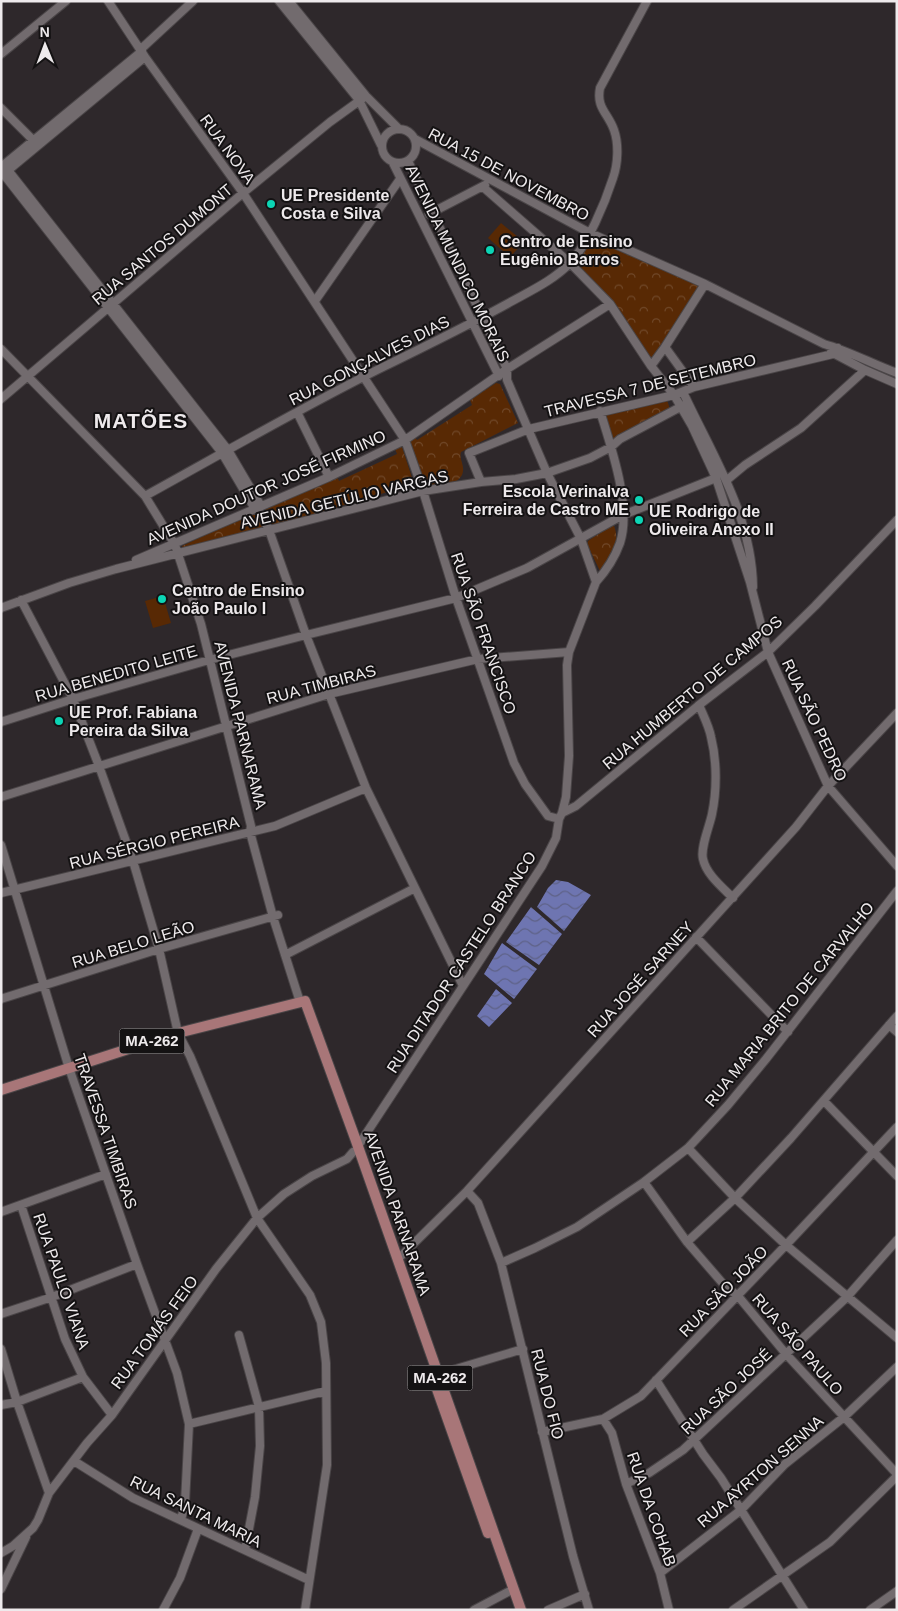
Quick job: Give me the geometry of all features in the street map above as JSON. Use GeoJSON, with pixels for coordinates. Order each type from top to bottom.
{"type":"FeatureCollection","features":[{"type":"Feature","properties":{"kind":"main road","name":"MA-262"},"geometry":{"type":"LineString","coordinates":[[1,1090],[178,1033],[303,1002]]}},
{"type":"Feature","properties":{"kind":"main road","name":"AVENIDA PARNARAMA"},"geometry":{"type":"LineString","coordinates":[[303,1002],[511,1590],[515,1610]]}},
{"type":"Feature","properties":{"kind":"main road","name":"AVENIDA PARNARAMA"},"geometry":{"type":"LineString","coordinates":[[511,1590],[522,1610]]}},
{"type":"Feature","properties":{"kind":"street"},"geometry":{"type":"LineString","coordinates":[[1,54],[66,1]]}},
{"type":"Feature","properties":{"kind":"street","name":"RUA NOVA"},"geometry":{"type":"LineString","coordinates":[[108,1],[244,193],[405,440]]}},
{"type":"Feature","properties":{"kind":"street"},"geometry":{"type":"LineString","coordinates":[[194,1],[143,52],[3,171],[225,452],[258,508],[269,530],[306,635],[366,788],[463,986]]}},
{"type":"Feature","properties":{"kind":"street"},"geometry":{"type":"LineString","coordinates":[[279,1],[362,98],[399,129],[408,132],[415,140],[415,154],[408,161],[393,163],[384,156],[362,98],[288,1]]}},
{"type":"Feature","properties":{"kind":"street","name":"RUA GONÇALVES DIAS"},"geometry":{"type":"LineString","coordinates":[[145,496],[363,377],[483,317],[546,282],[570,263],[590,233],[613,177],[617,152],[614,129],[601,107],[600,88],[648,1]]}},
{"type":"Feature","properties":{"kind":"street","name":"RUA SANTOS DUMONT"},"geometry":{"type":"LineString","coordinates":[[1,399],[244,193],[362,98]]}},
{"type":"Feature","properties":{"kind":"street"},"geometry":{"type":"LineString","coordinates":[[1,108],[36,143]]}},
{"type":"Feature","properties":{"kind":"street"},"geometry":{"type":"LineString","coordinates":[[381,145],[385,136],[393,130],[399,129]]}},
{"type":"Feature","properties":{"kind":"street","name":"RUA 15 DE NOVEMBRO"},"geometry":{"type":"LineString","coordinates":[[415,140],[590,233],[705,284],[836,351]]}},
{"type":"Feature","properties":{"kind":"street","name":"AVENIDA MUNDICO MORAIS"},"geometry":{"type":"LineString","coordinates":[[408,161],[507,370]]}},
{"type":"Feature","properties":{"kind":"street","name":"AVENIDA MUNDICO MORAIS"},"geometry":{"type":"LineString","coordinates":[[393,163],[472,322],[529,429],[547,473],[581,539],[596,582]]}},
{"type":"Feature","properties":{"kind":"street"},"geometry":{"type":"LineString","coordinates":[[315,301],[400,179]]}},
{"type":"Feature","properties":{"kind":"street"},"geometry":{"type":"LineString","coordinates":[[420,219],[493,180]]}},
{"type":"Feature","properties":{"kind":"street","name":"RUA SÃO PEDRO"},"geometry":{"type":"LineString","coordinates":[[483,187],[570,263],[610,304],[651,366],[684,405],[727,480],[736,504],[751,558],[754,596]]}},
{"type":"Feature","properties":{"kind":"street"},"geometry":{"type":"LineString","coordinates":[[651,366],[705,284]]}},
{"type":"Feature","properties":{"kind":"street"},"geometry":{"type":"LineString","coordinates":[[503,378],[507,370],[610,304]]}},
{"type":"Feature","properties":{"kind":"street"},"geometry":{"type":"LineString","coordinates":[[665,347],[694,387]]}},
{"type":"Feature","properties":{"kind":"street","name":"AVENIDA PARNARAMA"},"geometry":{"type":"LineString","coordinates":[[1,349],[145,496],[176,545],[201,624],[275,916],[303,1002]]}},
{"type":"Feature","properties":{"kind":"street"},"geometry":{"type":"LineString","coordinates":[[836,351],[865,370],[897,384]]}},
{"type":"Feature","properties":{"kind":"street"},"geometry":{"type":"LineString","coordinates":[[836,351],[897,373]]}},
{"type":"Feature","properties":{"kind":"street","name":"TRAVESSA 7 DE SETEMBRO"},"geometry":{"type":"LineString","coordinates":[[482,482],[469,453],[529,429],[674,395],[694,387],[836,351]]}},
{"type":"Feature","properties":{"kind":"street"},"geometry":{"type":"LineString","coordinates":[[727,480],[745,465],[800,428],[865,370]]}},
{"type":"Feature","properties":{"kind":"street","name":"AVENIDA DOUTOR JOSÉ FIRMINO"},"geometry":{"type":"LineString","coordinates":[[116,569],[176,545],[329,477],[405,440],[503,378]]}},
{"type":"Feature","properties":{"kind":"street","name":"RUA SÃO PEDRO"},"geometry":{"type":"LineString","coordinates":[[683,392],[684,405],[692,426],[716,478],[754,596],[768,652],[828,786],[897,866]]}},
{"type":"Feature","properties":{"kind":"street","name":"AVENIDA GETÚLIO VARGAS"},"geometry":{"type":"LineString","coordinates":[[179,554],[423,491],[547,473],[590,458],[620,439],[684,405]]}},
{"type":"Feature","properties":{"kind":"street","name":"RUA DITADOR CASTELO BRANCO"},"geometry":{"type":"LineString","coordinates":[[354,1144],[463,986],[542,866],[556,838],[566,796],[570,756],[566,665],[568,652],[596,582],[604,573],[620,543],[623,515],[619,480],[600,411]]}},
{"type":"Feature","properties":{"kind":"street"},"geometry":{"type":"LineString","coordinates":[[297,412],[329,477]]}},
{"type":"Feature","properties":{"kind":"street","name":"RUA SÃO FRANCISCO"},"geometry":{"type":"LineString","coordinates":[[405,440],[456,598],[514,763],[524,784],[548,816],[560,816]]}},
{"type":"Feature","properties":{"kind":"street","name":"RUA BENEDITO LEITE"},"geometry":{"type":"LineString","coordinates":[[1,722],[209,660],[456,598],[527,568],[623,515],[716,478]]}},
{"type":"Feature","properties":{"kind":"street","name":"RUA HUMBERTO DE CAMPOS"},"geometry":{"type":"LineString","coordinates":[[560,816],[576,806],[699,705],[768,652],[897,520]]}},
{"type":"Feature","properties":{"kind":"street","name":"AVENIDA DOUTOR JOSÉ FIRMINO"},"geometry":{"type":"LineString","coordinates":[[1,608],[69,583],[116,569],[179,554]]}},
{"type":"Feature","properties":{"kind":"street"},"geometry":{"type":"LineString","coordinates":[[21,600],[73,699],[134,860],[159,949],[178,1033],[190,1056],[257,1218],[310,1295],[321,1322],[326,1363],[327,1465],[305,1610]]}},
{"type":"Feature","properties":{"kind":"street","name":"RUA TIMBIRAS"},"geometry":{"type":"LineString","coordinates":[[1,797],[329,694],[478,659],[568,652]]}},
{"type":"Feature","properties":{"kind":"street"},"geometry":{"type":"LineString","coordinates":[[699,705],[711,735],[715,763],[713,813],[702,855],[705,865],[712,876],[733,898]]}},
{"type":"Feature","properties":{"kind":"street","name":"RUA JOSÉ SARNEY"},"geometry":{"type":"LineString","coordinates":[[395,1260],[467,1191],[696,936],[733,898],[796,827],[828,786],[897,714]]}},
{"type":"Feature","properties":{"kind":"street","name":"RUA SÉRGIO PEREIRA"},"geometry":{"type":"LineString","coordinates":[[1,894],[252,830],[275,826],[366,788]]}},
{"type":"Feature","properties":{"kind":"street","name":"TRAVESSA TIMBIRAS"},"geometry":{"type":"LineString","coordinates":[[1,844],[69,1068],[177,1373],[190,1424],[185,1503],[181,1520]]}},
{"type":"Feature","properties":{"kind":"street"},"geometry":{"type":"LineString","coordinates":[[287,954],[415,888]]}},
{"type":"Feature","properties":{"kind":"street","name":"RUA MARIA BRITO DE CARVALHO"},"geometry":{"type":"LineString","coordinates":[[500,1263],[576,1227],[644,1182],[688,1148],[728,1105],[788,1032],[897,891]]}},
{"type":"Feature","properties":{"kind":"street","name":"RUA BELO LEÃO"},"geometry":{"type":"LineString","coordinates":[[1,999],[159,949],[275,916]]}},
{"type":"Feature","properties":{"kind":"street"},"geometry":{"type":"LineString","coordinates":[[696,936],[788,1032]]}},
{"type":"Feature","properties":{"kind":"street"},"geometry":{"type":"LineString","coordinates":[[686,1242],[735,1198],[897,1016]]}},
{"type":"Feature","properties":{"kind":"street"},"geometry":{"type":"LineString","coordinates":[[889,1025],[897,1032]]}},
{"type":"Feature","properties":{"kind":"street"},"geometry":{"type":"LineString","coordinates":[[824,1100],[897,1176]]}},
{"type":"Feature","properties":{"kind":"street","name":"RUA SÃO JOÃO"},"geometry":{"type":"LineString","coordinates":[[542,1432],[603,1419],[641,1396],[786,1246],[897,1127]]}},
{"type":"Feature","properties":{"kind":"street","name":"RUA TOMÁS FEIO"},"geometry":{"type":"LineString","coordinates":[[1,1553],[27,1535],[38,1520],[50,1493],[112,1415],[216,1270],[257,1218],[284,1194],[312,1176],[347,1159],[354,1144]]}},
{"type":"Feature","properties":{"kind":"street"},"geometry":{"type":"LineString","coordinates":[[688,1148],[735,1198],[786,1246],[897,1338]]}},
{"type":"Feature","properties":{"kind":"street"},"geometry":{"type":"LineString","coordinates":[[1,1212],[106,1174]]}},
{"type":"Feature","properties":{"kind":"street","name":"RUA SÃO PAULO"},"geometry":{"type":"LineString","coordinates":[[644,1182],[686,1242],[725,1286],[738,1296],[786,1354],[897,1475]]}},
{"type":"Feature","properties":{"kind":"street","name":"RUA DO FIO"},"geometry":{"type":"LineString","coordinates":[[467,1191],[478,1203],[500,1263],[589,1610]]}},
{"type":"Feature","properties":{"kind":"street","name":"RUA PAULO VIANA"},"geometry":{"type":"LineString","coordinates":[[21,1205],[65,1339],[83,1377],[112,1415]]}},
{"type":"Feature","properties":{"kind":"street","name":"RUA SÃO JOSÉ"},"geometry":{"type":"LineString","coordinates":[[626,1484],[683,1450],[847,1297],[897,1240]]}},
{"type":"Feature","properties":{"kind":"street"},"geometry":{"type":"LineString","coordinates":[[1,1314],[52,1297],[137,1264]]}},
{"type":"Feature","properties":{"kind":"street"},"geometry":{"type":"LineString","coordinates":[[238,1335],[259,1407],[260,1446],[255,1497],[245,1550]]}},
{"type":"Feature","properties":{"kind":"street"},"geometry":{"type":"LineString","coordinates":[[1,1349],[17,1402],[50,1493]]}},
{"type":"Feature","properties":{"kind":"street"},"geometry":{"type":"LineString","coordinates":[[435,1374],[523,1349]]}},
{"type":"Feature","properties":{"kind":"street","name":"RUA AYRTON SENNA"},"geometry":{"type":"LineString","coordinates":[[660,1573],[741,1510],[784,1464],[844,1417],[897,1367]]}},
{"type":"Feature","properties":{"kind":"street"},"geometry":{"type":"LineString","coordinates":[[1,1405],[17,1402],[83,1377]]}},
{"type":"Feature","properties":{"kind":"street"},"geometry":{"type":"LineString","coordinates":[[656,1380],[804,1610]]}},
{"type":"Feature","properties":{"kind":"street"},"geometry":{"type":"LineString","coordinates":[[190,1424],[326,1391]]}},
{"type":"Feature","properties":{"kind":"street","name":"RUA DA COHAB"},"geometry":{"type":"LineString","coordinates":[[603,1419],[612,1434],[626,1484],[660,1573],[669,1610]]}},
{"type":"Feature","properties":{"kind":"street","name":"RUA SANTA MARIA"},"geometry":{"type":"LineString","coordinates":[[74,1461],[133,1498],[309,1580]]}},
{"type":"Feature","properties":{"kind":"street"},"geometry":{"type":"LineString","coordinates":[[733,1610],[830,1542],[897,1475]]}},
{"type":"Feature","properties":{"kind":"street"},"geometry":{"type":"LineString","coordinates":[[162,1610],[180,1578],[198,1529]]}},
{"type":"Feature","properties":{"kind":"street"},"geometry":{"type":"LineString","coordinates":[[1,1589],[27,1535]]}},
{"type":"Feature","properties":{"kind":"street"},"geometry":{"type":"LineString","coordinates":[[474,1610],[511,1590]]}},
{"type":"Feature","properties":{"kind":"street"},"geometry":{"type":"LineString","coordinates":[[870,1610],[897,1591]]}},
{"type":"Feature","properties":{"kind":"street"},"geometry":{"type":"LineString","coordinates":[[548,1610],[584,1594]]}},
{"type":"Feature","properties":{"kind":"green space"},"geometry":{"type":"Polygon","coordinates":[[[501,223],[524,242],[510,257],[488,238],[501,223]]]}},
{"type":"Feature","properties":{"kind":"green space"},"geometry":{"type":"Polygon","coordinates":[[[594,239],[699,285],[654,356],[651,357],[647,354],[610,298],[577,264],[577,260],[594,239]]]}},
{"type":"Feature","properties":{"kind":"green space"},"geometry":{"type":"Polygon","coordinates":[[[496,383],[500,384],[518,423],[461,452],[463,471],[458,480],[447,485],[425,486],[408,441],[414,435],[417,440],[472,405],[470,400],[496,383]]]}},
{"type":"Feature","properties":{"kind":"green space"},"geometry":{"type":"Polygon","coordinates":[[[667,400],[670,409],[614,440],[611,439],[602,416],[667,400]]]}},
{"type":"Feature","properties":{"kind":"green space"},"geometry":{"type":"Polygon","coordinates":[[[402,447],[414,484],[271,527],[265,509],[337,476],[339,481],[397,454],[395,449],[402,447]]]}},
{"type":"Feature","properties":{"kind":"green space"},"geometry":{"type":"Polygon","coordinates":[[[257,511],[263,528],[184,550],[182,546],[257,511]]]}},
{"type":"Feature","properties":{"kind":"green space"},"geometry":{"type":"Polygon","coordinates":[[[610,526],[614,526],[616,532],[614,549],[600,571],[587,544],[588,541],[610,526]]]}},
{"type":"Feature","properties":{"kind":"green space"},"geometry":{"type":"Polygon","coordinates":[[[163,596],[171,623],[153,628],[145,601],[163,596]]]}},
{"type":"Feature","properties":{"kind":"water"},"geometry":{"type":"Polygon","coordinates":[[[556,880],[568,882],[591,895],[564,931],[537,907],[548,888],[556,880]]]}},
{"type":"Feature","properties":{"kind":"water"},"geometry":{"type":"Polygon","coordinates":[[[531,907],[562,934],[539,965],[506,942],[531,907]]]}},
{"type":"Feature","properties":{"kind":"water"},"geometry":{"type":"Polygon","coordinates":[[[502,943],[537,969],[514,999],[484,974],[502,943]]]}},
{"type":"Feature","properties":{"kind":"water"},"geometry":{"type":"Polygon","coordinates":[[[496,989],[512,1003],[489,1027],[477,1016],[496,989]]]}},
{"type":"Feature","properties":{"kind":"place","name":"UE Presidente Costa e Silva"},"geometry":{"type":"Point","coordinates":[271,204]}},
{"type":"Feature","properties":{"kind":"place","name":"Centro de Ensino Eugênio Barros"},"geometry":{"type":"Point","coordinates":[490,250]}},
{"type":"Feature","properties":{"kind":"place","name":"Escola Verinalva Ferreira de Castro ME"},"geometry":{"type":"Point","coordinates":[639,500]}},
{"type":"Feature","properties":{"kind":"place","name":"UE Rodrigo de Oliveira Anexo II"},"geometry":{"type":"Point","coordinates":[639,520]}},
{"type":"Feature","properties":{"kind":"place","name":"Centro de Ensino João Paulo I"},"geometry":{"type":"Point","coordinates":[162,599]}},
{"type":"Feature","properties":{"kind":"place","name":"UE Prof. Fabiana Pereira da Silva"},"geometry":{"type":"Point","coordinates":[59,721]}},
{"type":"Feature","properties":{"kind":"district","name":"MATÕES"},"geometry":{"type":"Point","coordinates":[141,421]}}]}
